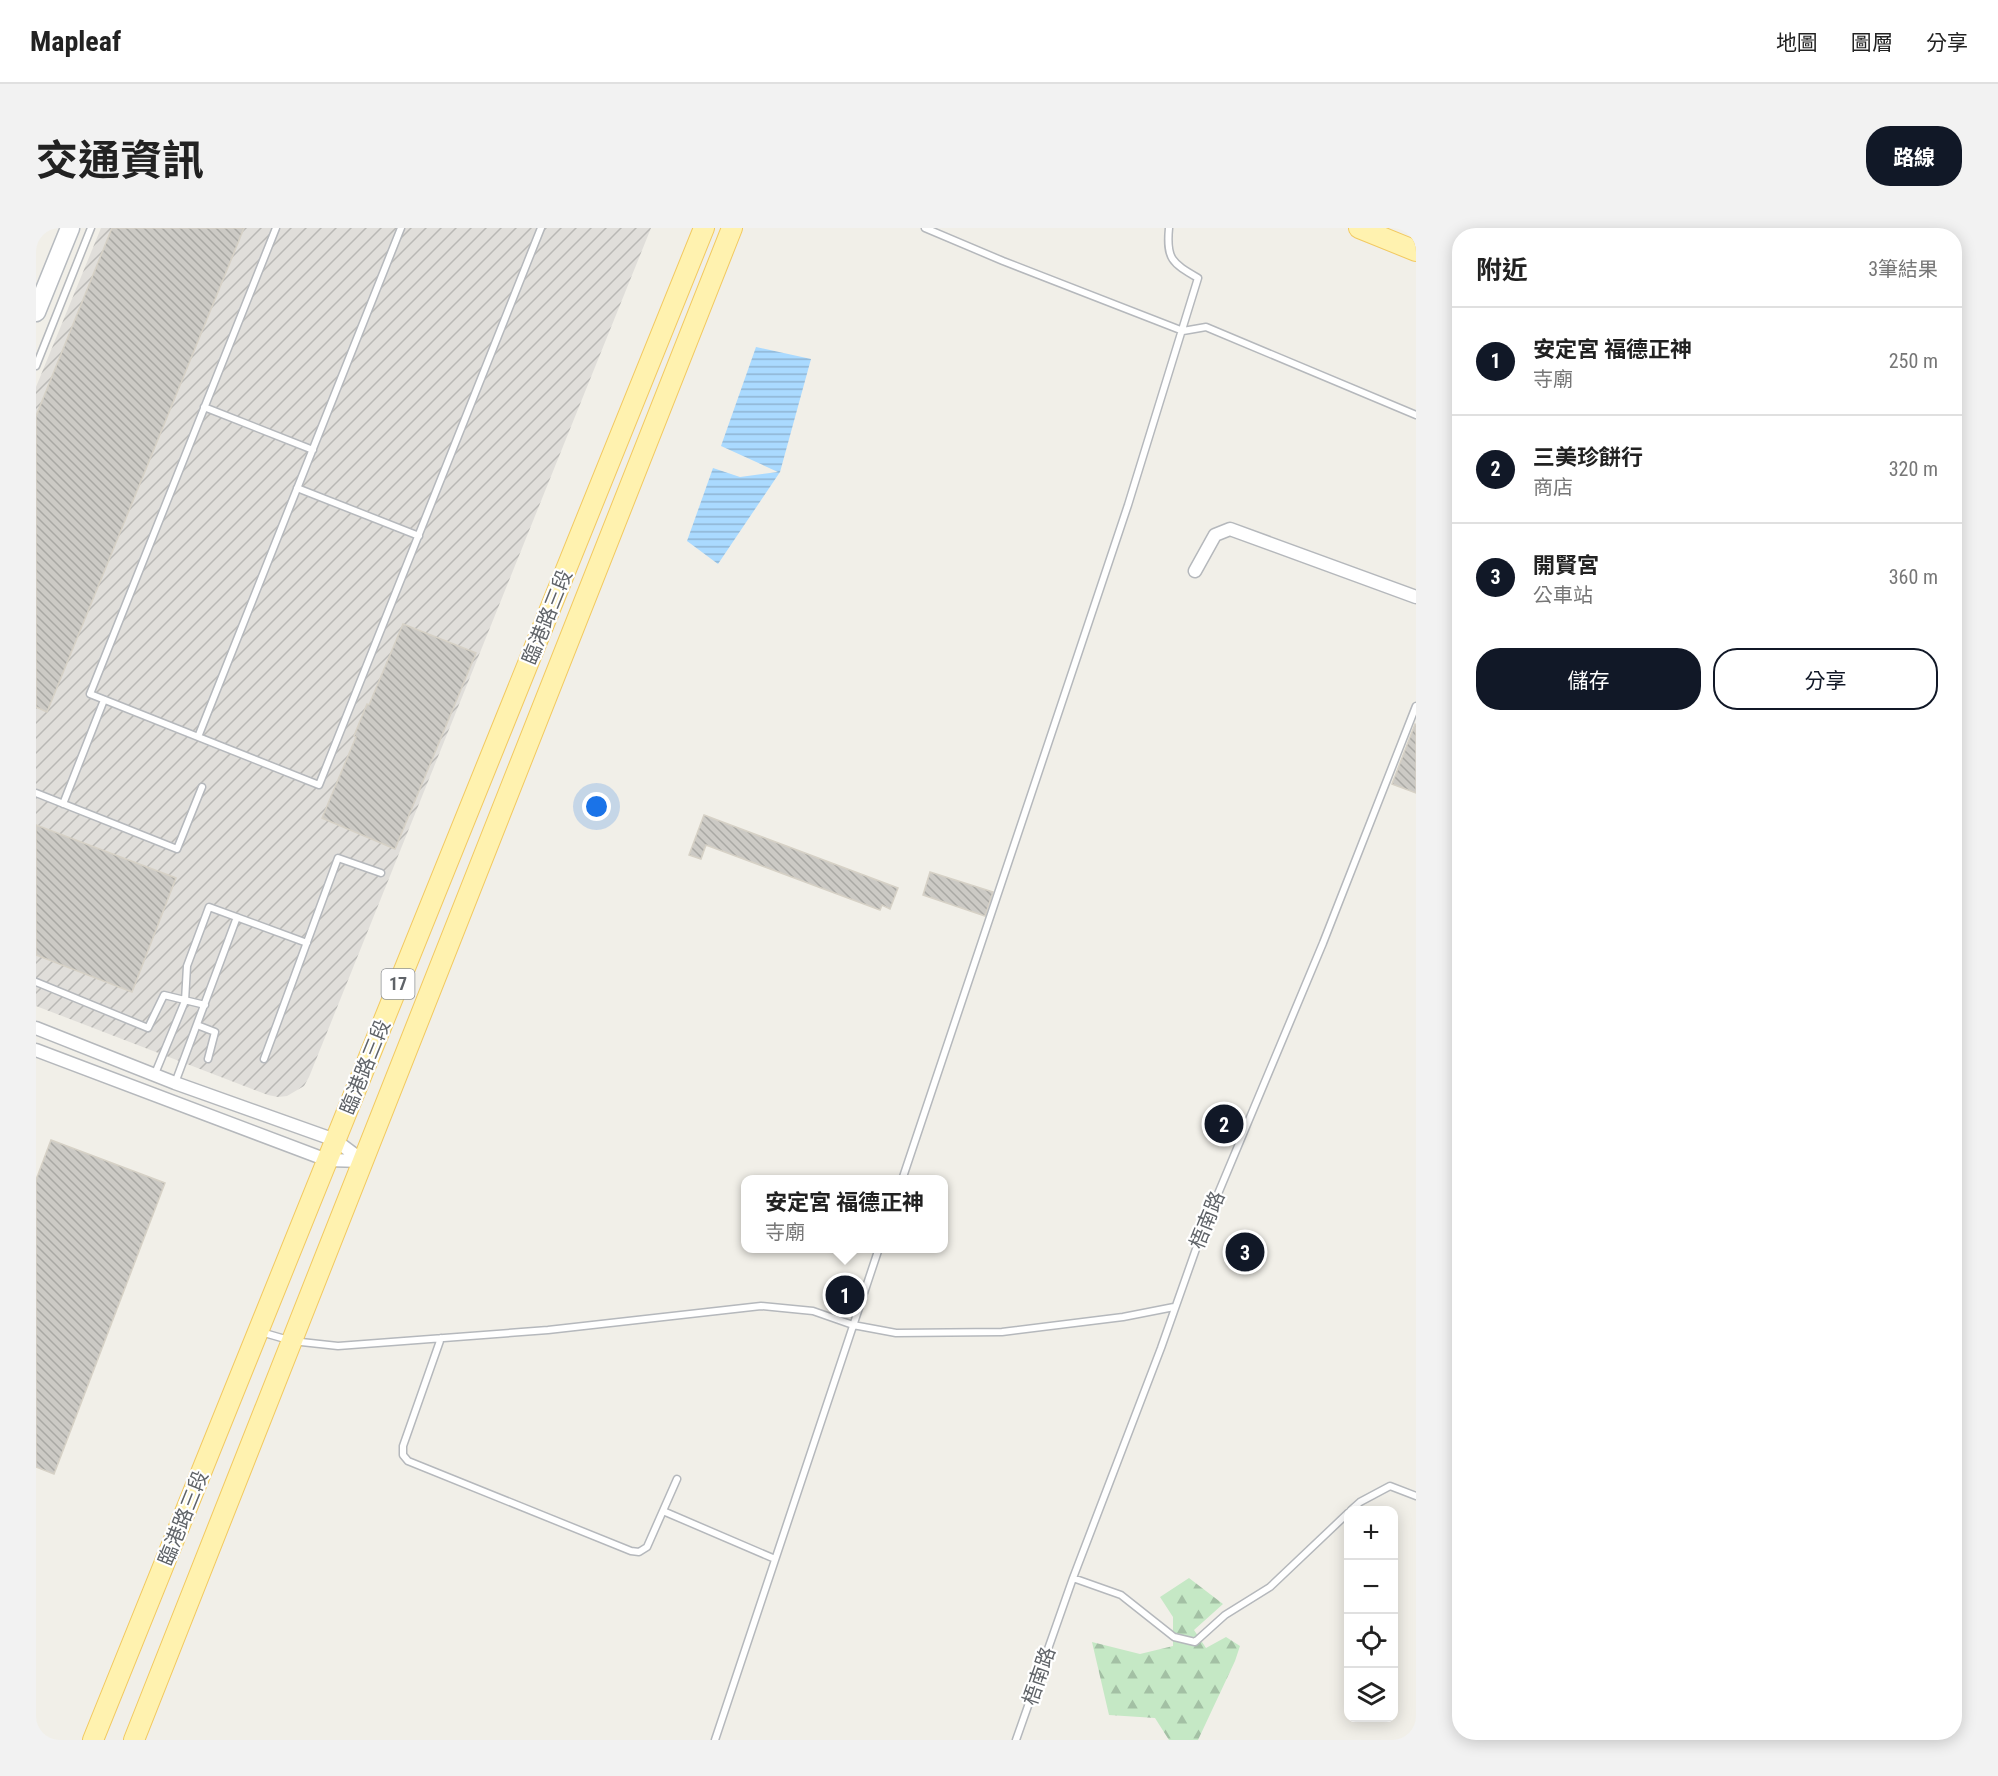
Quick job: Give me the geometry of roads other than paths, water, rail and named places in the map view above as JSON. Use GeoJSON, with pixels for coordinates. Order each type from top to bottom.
{"type":"FeatureCollection","features":[{"type":"Feature","properties":{"kind":"main road","name":"臨港路三段"},"geometry":{"type":"LineString","coordinates":[[93,1740],[704,228]]}},
{"type":"Feature","properties":{"kind":"main road","name":"臨港路三段"},"geometry":{"type":"LineString","coordinates":[[134,1740],[732,228]]}},
{"type":"Feature","properties":{"kind":"main road"},"geometry":{"type":"LineString","coordinates":[[1359,228],[1416,250]]}},
{"type":"Feature","properties":{"kind":"street"},"geometry":{"type":"LineString","coordinates":[[36,312],[70,228]]}},
{"type":"Feature","properties":{"kind":"street"},"geometry":{"type":"LineString","coordinates":[[1195,571],[1215,535],[1230,529],[1416,597]]}},
{"type":"Feature","properties":{"kind":"street"},"geometry":{"type":"LineString","coordinates":[[36,1028],[154,1076],[335,1140],[363,1161]]}},
{"type":"Feature","properties":{"kind":"street"},"geometry":{"type":"LineString","coordinates":[[36,1050],[327,1160],[363,1161]]}},
{"type":"Feature","properties":{"kind":"lane"},"geometry":{"type":"LineString","coordinates":[[36,366],[91,228]]}},
{"type":"Feature","properties":{"kind":"lane"},"geometry":{"type":"LineString","coordinates":[[276,228],[90,694],[319,785],[541,228]]}},
{"type":"Feature","properties":{"kind":"lane"},"geometry":{"type":"LineString","coordinates":[[198,737],[401,228]]}},
{"type":"Feature","properties":{"kind":"lane"},"geometry":{"type":"LineString","coordinates":[[925,228],[1183,331],[1206,327],[1416,415]]}},
{"type":"Feature","properties":{"kind":"lane"},"geometry":{"type":"LineString","coordinates":[[903,1175],[1128,505],[1198,278],[1178,266],[1167,248],[1169,228]]}},
{"type":"Feature","properties":{"kind":"lane"},"geometry":{"type":"LineString","coordinates":[[204,407],[313,450]]}},
{"type":"Feature","properties":{"kind":"lane"},"geometry":{"type":"LineString","coordinates":[[297,488],[418,536]]}},
{"type":"Feature","properties":{"kind":"lane"},"geometry":{"type":"LineString","coordinates":[[63,804],[104,700]]}},
{"type":"Feature","properties":{"kind":"lane","name":"梧南路"},"geometry":{"type":"LineString","coordinates":[[1016,1740],[1073,1578],[1161,1348],[1202,1232],[1323,944],[1416,706]]}},
{"type":"Feature","properties":{"kind":"lane"},"geometry":{"type":"LineString","coordinates":[[36,793],[177,849],[202,787]]}},
{"type":"Feature","properties":{"kind":"lane"},"geometry":{"type":"LineString","coordinates":[[264,1059],[338,858],[381,873]]}},
{"type":"Feature","properties":{"kind":"lane"},"geometry":{"type":"LineString","coordinates":[[154,1076],[185,1001],[187,966],[209,907],[307,943]]}},
{"type":"Feature","properties":{"kind":"lane"},"geometry":{"type":"LineString","coordinates":[[175,1083],[237,917]]}},
{"type":"Feature","properties":{"kind":"lane"},"geometry":{"type":"LineString","coordinates":[[36,982],[148,1028],[164,995],[205,1005]]}},
{"type":"Feature","properties":{"kind":"lane"},"geometry":{"type":"LineString","coordinates":[[197,1025],[215,1032],[208,1059]]}},
{"type":"Feature","properties":{"kind":"lane"},"geometry":{"type":"LineString","coordinates":[[715,1740],[877,1253]]}},
{"type":"Feature","properties":{"kind":"lane"},"geometry":{"type":"LineString","coordinates":[[258,1331],[292,1341],[338,1346],[548,1330],[761,1306],[813,1311],[853,1325],[896,1333],[1002,1332],[1123,1317],[1174,1307]]}},
{"type":"Feature","properties":{"kind":"lane"},"geometry":{"type":"LineString","coordinates":[[441,1338],[403,1446],[403,1455],[408,1461],[631,1551],[639,1552],[647,1547],[677,1479]]}},
{"type":"Feature","properties":{"kind":"lane"},"geometry":{"type":"LineString","coordinates":[[1356,1506],[1390,1486],[1416,1496]]}},
{"type":"Feature","properties":{"kind":"lane"},"geometry":{"type":"LineString","coordinates":[[663,1511],[775,1559]]}},
{"type":"Feature","properties":{"kind":"lane"},"geometry":{"type":"LineString","coordinates":[[1073,1578],[1121,1595],[1174,1637],[1195,1642],[1225,1615],[1270,1587],[1344,1518]]}},
{"type":"Feature","properties":{"kind":"water"},"geometry":{"type":"Polygon","coordinates":[[[756,347],[811,359],[780,472],[718,564],[687,541],[713,468],[740,477],[778,472],[721,446],[756,347]]]}},
{"type":"Feature","properties":{"kind":"place","name":"三美珍餅行"},"geometry":{"type":"Point","coordinates":[1224,1124]}},
{"type":"Feature","properties":{"kind":"place","name":"開賢宮"},"geometry":{"type":"Point","coordinates":[1245,1252]}},
{"type":"Feature","properties":{"kind":"place","name":"安定宮 福德正神"},"geometry":{"type":"Point","coordinates":[845,1295]}}]}
